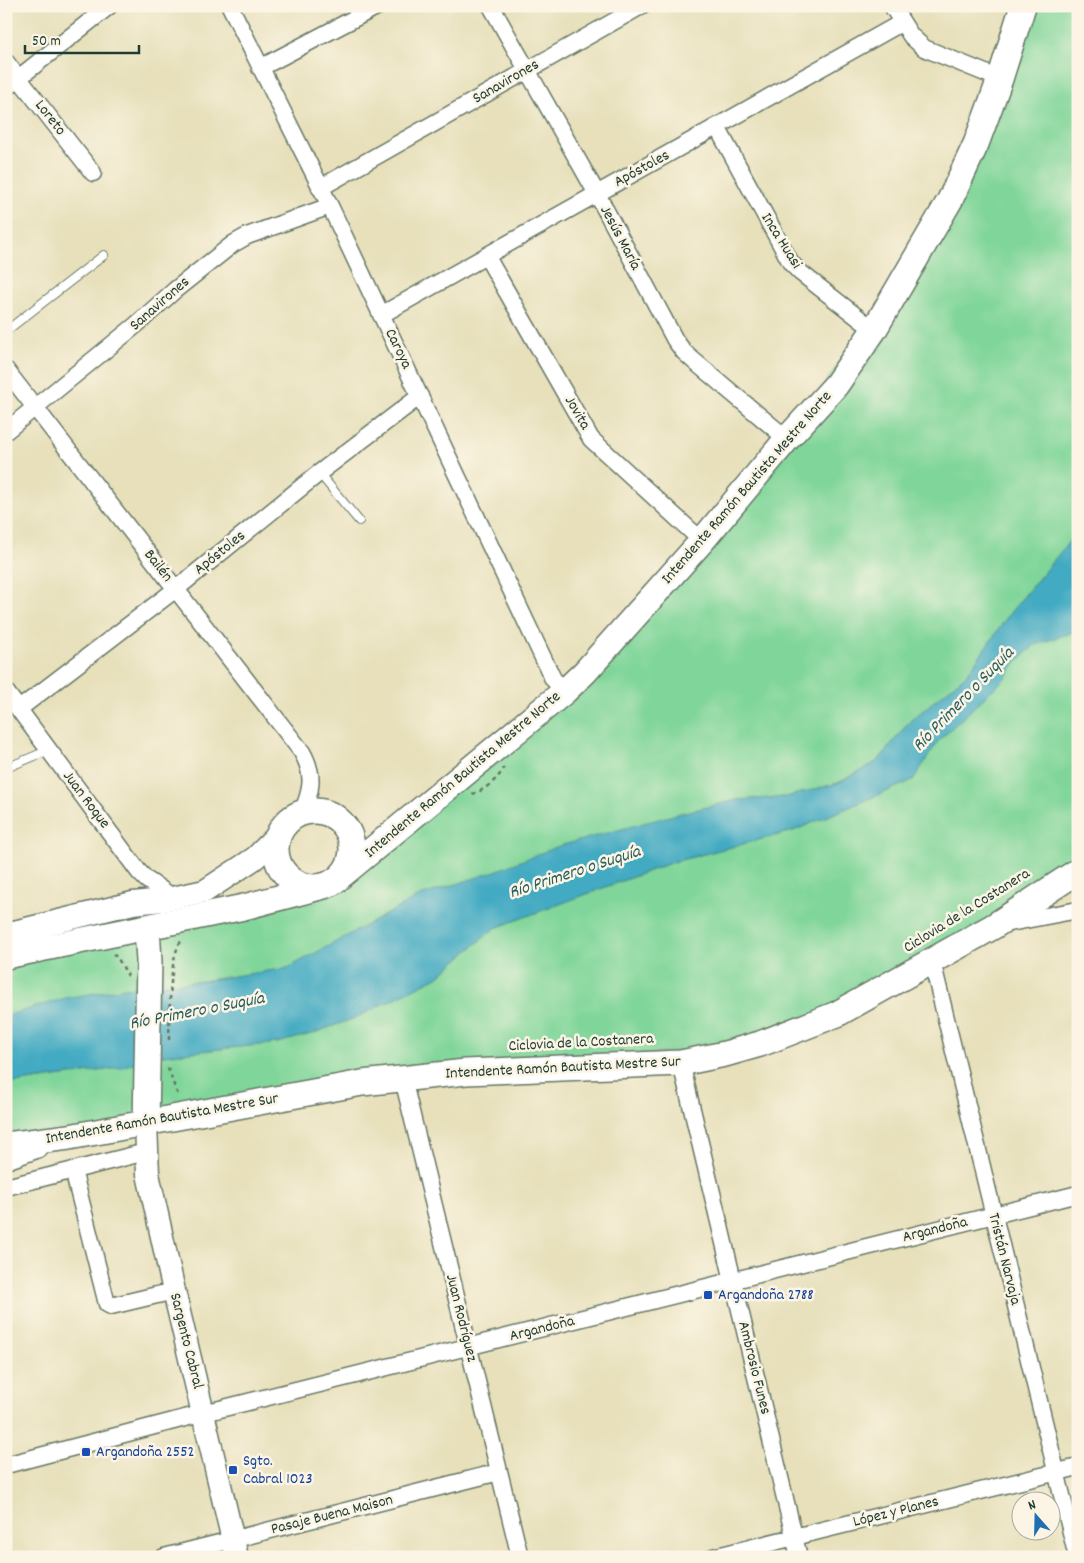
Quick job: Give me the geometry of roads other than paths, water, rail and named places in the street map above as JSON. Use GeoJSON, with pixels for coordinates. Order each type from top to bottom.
{"type":"FeatureCollection","features":[{"type":"Feature","properties":{"kind":"main road","name":"Intendente Ramón Bautista Mestre Norte"},"geometry":{"type":"LineString","coordinates":[[6,956],[244,907],[333,880],[565,691],[585,672],[702,541],[787,439],[836,385],[874,330],[950,200],[976,144],[1000,79],[1022,6]]}},
{"type":"Feature","properties":{"kind":"main road"},"geometry":{"type":"LineString","coordinates":[[313,811],[326,813],[337,819],[346,828],[351,839],[352,852],[350,864],[333,880],[313,887],[301,885],[290,878],[282,868],[277,856],[277,844],[281,832],[286,824],[301,814],[313,811]]}},
{"type":"Feature","properties":{"kind":"main road","name":"Intendente Ramón Bautista Mestre Sur"},"geometry":{"type":"LineString","coordinates":[[6,1145],[146,1124],[362,1083],[466,1072],[681,1063],[734,1052],[794,1032],[837,1014],[994,926],[1078,871]]}},
{"type":"Feature","properties":{"kind":"main road"},"geometry":{"type":"LineString","coordinates":[[146,1124],[149,961],[147,927]]}},
{"type":"Feature","properties":{"kind":"street"},"geometry":{"type":"LineString","coordinates":[[12,83],[109,6]]}},
{"type":"Feature","properties":{"kind":"street","name":"Caroya"},"geometry":{"type":"LineString","coordinates":[[230,6],[330,206],[553,679],[565,691]]}},
{"type":"Feature","properties":{"kind":"street"},"geometry":{"type":"LineString","coordinates":[[260,68],[378,6]]}},
{"type":"Feature","properties":{"kind":"street","name":"Jesús María"},"geometry":{"type":"LineString","coordinates":[[490,6],[596,194],[675,340],[684,352],[787,439]]}},
{"type":"Feature","properties":{"kind":"street","name":"Sanavirones"},"geometry":{"type":"LineString","coordinates":[[320,188],[641,6]]}},
{"type":"Feature","properties":{"kind":"street"},"geometry":{"type":"LineString","coordinates":[[892,6],[901,23],[916,42],[924,48],[1000,79]]}},
{"type":"Feature","properties":{"kind":"street","name":"Apóstoles"},"geometry":{"type":"LineString","coordinates":[[381,315],[901,23]]}},
{"type":"Feature","properties":{"kind":"street","name":"Loreto"},"geometry":{"type":"LineString","coordinates":[[6,62],[12,83],[93,173]]}},
{"type":"Feature","properties":{"kind":"street","name":"Inca Huasi"},"geometry":{"type":"LineString","coordinates":[[717,127],[791,263],[874,330]]}},
{"type":"Feature","properties":{"kind":"street","name":"Sanavirones"},"geometry":{"type":"LineString","coordinates":[[6,431],[233,244],[247,236],[330,206]]}},
{"type":"Feature","properties":{"kind":"street","name":"Jovita"},"geometry":{"type":"LineString","coordinates":[[487,257],[591,438],[702,541]]}},
{"type":"Feature","properties":{"kind":"street","name":"Bailén"},"geometry":{"type":"LineString","coordinates":[[6,370],[308,762],[310,790],[301,814]]}},
{"type":"Feature","properties":{"kind":"street","name":"Apóstoles"},"geometry":{"type":"LineString","coordinates":[[19,709],[176,589],[319,473],[420,396]]}},
{"type":"Feature","properties":{"kind":"street","name":"Juan Roque"},"geometry":{"type":"LineString","coordinates":[[6,692],[139,872],[147,880],[174,898]]}},
{"type":"Feature","properties":{"kind":"street"},"geometry":{"type":"LineString","coordinates":[[6,934],[133,902],[174,898],[205,891],[254,858],[281,832]]}},
{"type":"Feature","properties":{"kind":"street"},"geometry":{"type":"LineString","coordinates":[[994,926],[1078,910]]}},
{"type":"Feature","properties":{"kind":"street"},"geometry":{"type":"LineString","coordinates":[[6,950],[64,944]]}},
{"type":"Feature","properties":{"kind":"street","name":"Tristán Narvaja"},"geometry":{"type":"LineString","coordinates":[[932,961],[1077,1557]]}},
{"type":"Feature","properties":{"kind":"street","name":"Ambrosio Funes"},"geometry":{"type":"LineString","coordinates":[[681,1063],[799,1557]]}},
{"type":"Feature","properties":{"kind":"street","name":"Juan Rodríguez"},"geometry":{"type":"LineString","coordinates":[[403,1078],[520,1557]]}},
{"type":"Feature","properties":{"kind":"street","name":"Sargento Cabral"},"geometry":{"type":"LineString","coordinates":[[146,1124],[148,1174],[235,1548]]}},
{"type":"Feature","properties":{"kind":"street"},"geometry":{"type":"LineString","coordinates":[[6,1161],[69,1137]]}},
{"type":"Feature","properties":{"kind":"street"},"geometry":{"type":"LineString","coordinates":[[6,1187],[146,1152]]}},
{"type":"Feature","properties":{"kind":"street"},"geometry":{"type":"LineString","coordinates":[[73,1170],[107,1304],[111,1306],[174,1291]]}},
{"type":"Feature","properties":{"kind":"street","name":"Argandoña"},"geometry":{"type":"LineString","coordinates":[[6,1465],[204,1413],[1078,1194]]}},
{"type":"Feature","properties":{"kind":"street","name":"López y Planes"},"geometry":{"type":"LineString","coordinates":[[714,1557],[1078,1467]]}},
{"type":"Feature","properties":{"kind":"street","name":"Pasaje Buena Maison"},"geometry":{"type":"LineString","coordinates":[[164,1557],[235,1548],[499,1472]]}},
{"type":"Feature","properties":{"kind":"lane"},"geometry":{"type":"LineString","coordinates":[[6,331],[104,255]]}},
{"type":"Feature","properties":{"kind":"lane"},"geometry":{"type":"LineString","coordinates":[[319,473],[359,520]]}},
{"type":"Feature","properties":{"kind":"lane"},"geometry":{"type":"LineString","coordinates":[[6,768],[49,750]]}},
{"type":"Feature","properties":{"kind":"water","name":"Río Primero o Suquía"},"geometry":{"type":"Polygon","coordinates":[[[1078,531],[1078,629],[1035,645],[1016,662],[1006,677],[939,740],[913,780],[793,831],[673,862],[495,928],[437,977],[355,1018],[311,1034],[277,1043],[153,1056],[119,1068],[6,1084],[6,1016],[66,998],[125,988],[202,981],[288,968],[420,896],[490,873],[559,846],[737,800],[786,797],[838,783],[878,761],[909,722],[968,673],[1010,613],[1078,531]]]}},
{"type":"Feature","properties":{"kind":"place","name":"Argandoña 2788"},"geometry":{"type":"Point","coordinates":[708,1295]}},
{"type":"Feature","properties":{"kind":"place","name":"Argandoña 2552"},"geometry":{"type":"Point","coordinates":[86,1452]}},
{"type":"Feature","properties":{"kind":"place","name":"Sgto. Cabral 1023"},"geometry":{"type":"Point","coordinates":[233,1470]}}]}
